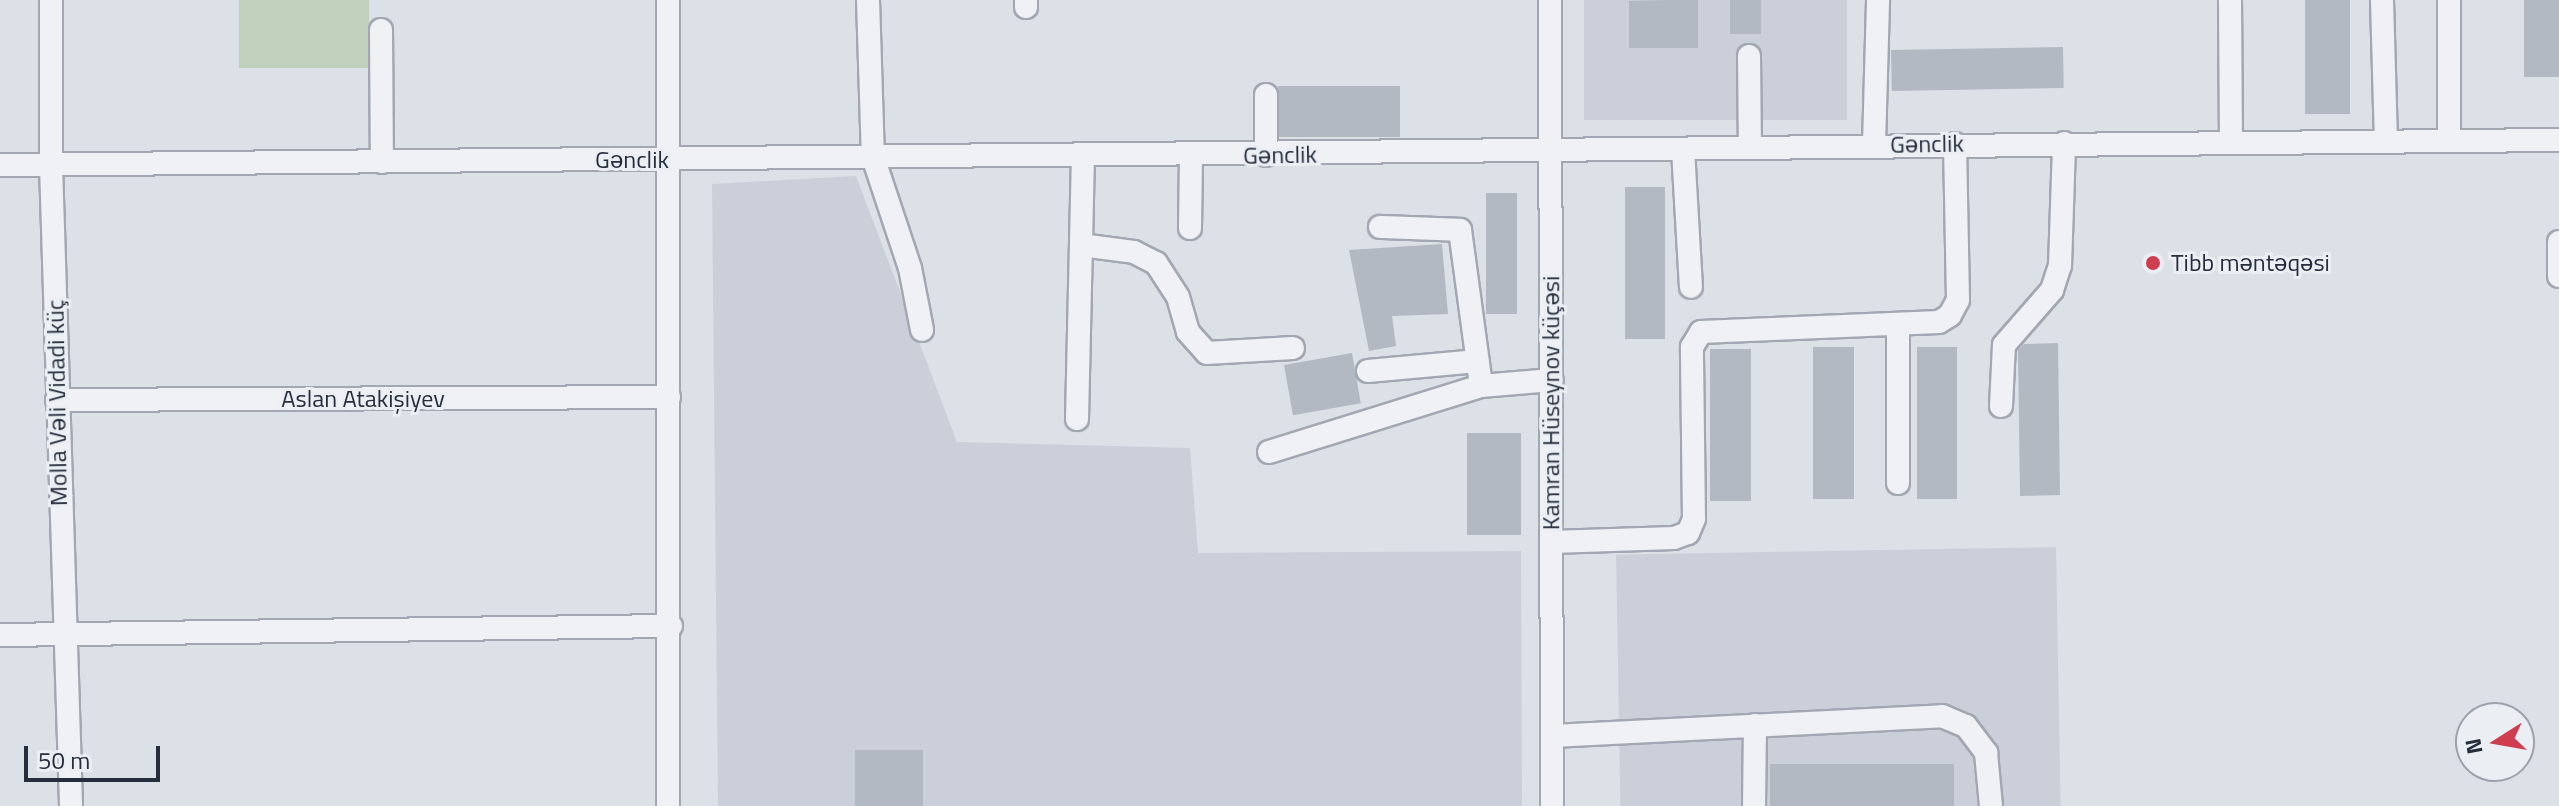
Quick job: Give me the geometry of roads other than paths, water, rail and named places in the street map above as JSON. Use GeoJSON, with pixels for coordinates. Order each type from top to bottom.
{"type":"FeatureCollection","features":[{"type":"Feature","properties":{"kind":"street","name":"Molla Vəli Vidadi küç"},"geometry":{"type":"LineString","coordinates":[[51,0],[51,165],[62,633],[71,806]]}},
{"type":"Feature","properties":{"kind":"street"},"geometry":{"type":"LineString","coordinates":[[668,0],[671,626],[668,806]]}},
{"type":"Feature","properties":{"kind":"street"},"geometry":{"type":"LineString","coordinates":[[868,0],[873,157],[910,268],[922,330]]}},
{"type":"Feature","properties":{"kind":"street","name":"Kamran Hüseynov küçəsi"},"geometry":{"type":"LineString","coordinates":[[1550,0],[1552,806]]}},
{"type":"Feature","properties":{"kind":"street"},"geometry":{"type":"LineString","coordinates":[[1874,145],[1878,0]]}},
{"type":"Feature","properties":{"kind":"street"},"geometry":{"type":"LineString","coordinates":[[2230,0],[2231,142]]}},
{"type":"Feature","properties":{"kind":"street"},"geometry":{"type":"LineString","coordinates":[[2382,0],[2386,141]]}},
{"type":"Feature","properties":{"kind":"street"},"geometry":{"type":"LineString","coordinates":[[2449,0],[2449,141]]}},
{"type":"Feature","properties":{"kind":"street"},"geometry":{"type":"LineString","coordinates":[[381,30],[382,162]]}},
{"type":"Feature","properties":{"kind":"street"},"geometry":{"type":"LineString","coordinates":[[1749,56],[1750,147]]}},
{"type":"Feature","properties":{"kind":"street"},"geometry":{"type":"LineString","coordinates":[[1266,95],[1266,155]]}},
{"type":"Feature","properties":{"kind":"street","name":"Gənclik"},"geometry":{"type":"LineString","coordinates":[[0,165],[1191,156],[1955,144],[2559,140]]}},
{"type":"Feature","properties":{"kind":"street"},"geometry":{"type":"LineString","coordinates":[[2001,406],[2004,345],[2052,290],[2060,266],[2064,143]]}},
{"type":"Feature","properties":{"kind":"street"},"geometry":{"type":"LineString","coordinates":[[1551,542],[1674,538],[1688,533],[1694,519],[1692,347],[1701,332],[1939,322],[1958,300],[1955,144]]}},
{"type":"Feature","properties":{"kind":"street"},"geometry":{"type":"LineString","coordinates":[[1683,149],[1691,287]]}},
{"type":"Feature","properties":{"kind":"street"},"geometry":{"type":"LineString","coordinates":[[1077,419],[1083,156]]}},
{"type":"Feature","properties":{"kind":"street"},"geometry":{"type":"LineString","coordinates":[[1190,228],[1191,156]]}},
{"type":"Feature","properties":{"kind":"street"},"geometry":{"type":"LineString","coordinates":[[1380,227],[1460,230],[1481,386]]}},
{"type":"Feature","properties":{"kind":"street"},"geometry":{"type":"LineString","coordinates":[[2559,242],[2559,276]]}},
{"type":"Feature","properties":{"kind":"street"},"geometry":{"type":"LineString","coordinates":[[1081,245],[1134,252],[1156,263],[1178,297],[1188,332],[1207,353],[1293,348]]}},
{"type":"Feature","properties":{"kind":"street"},"geometry":{"type":"LineString","coordinates":[[1898,325],[1898,483]]}},
{"type":"Feature","properties":{"kind":"street"},"geometry":{"type":"LineString","coordinates":[[1368,371],[1478,361]]}},
{"type":"Feature","properties":{"kind":"street"},"geometry":{"type":"LineString","coordinates":[[1269,452],[1481,386],[1552,380]]}},
{"type":"Feature","properties":{"kind":"street","name":"Aslan Atakişiyev"},"geometry":{"type":"LineString","coordinates":[[57,400],[669,397]]}},
{"type":"Feature","properties":{"kind":"street"},"geometry":{"type":"LineString","coordinates":[[0,635],[671,626]]}},
{"type":"Feature","properties":{"kind":"street"},"geometry":{"type":"LineString","coordinates":[[1552,736],[1942,716],[1966,726],[1986,753],[1991,806]]}},
{"type":"Feature","properties":{"kind":"street"},"geometry":{"type":"LineString","coordinates":[[1754,806],[1755,725]]}},
{"type":"Feature","properties":{"kind":"place","name":"Tibb məntəqəsi"},"geometry":{"type":"Point","coordinates":[2153,263]}}]}
